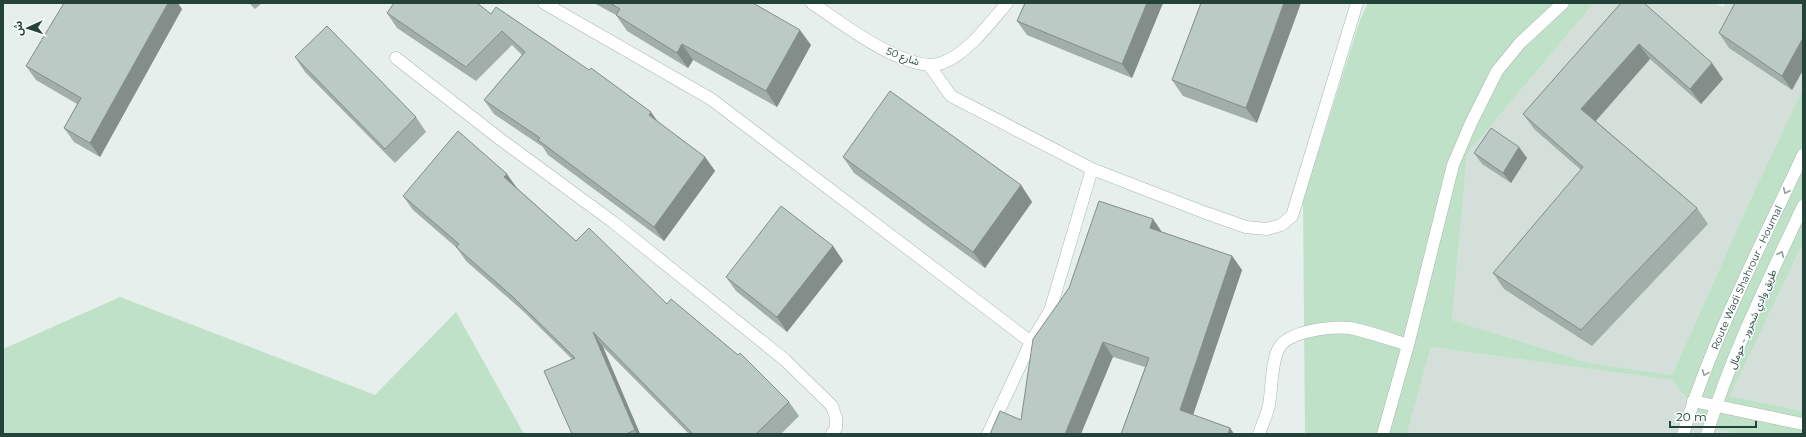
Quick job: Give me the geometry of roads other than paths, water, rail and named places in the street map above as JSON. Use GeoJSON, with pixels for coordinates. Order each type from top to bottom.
{"type":"FeatureCollection","features":[{"type":"Feature","properties":{"kind":"street"},"geometry":{"type":"LineString","coordinates":[[544,3],[711,99],[1031,342]]}},
{"type":"Feature","properties":{"kind":"street","name":"شارع 50"},"geometry":{"type":"LineString","coordinates":[[812,3],[875,45],[914,62],[929,65],[941,63],[964,50],[1007,3]]}},
{"type":"Feature","properties":{"kind":"street"},"geometry":{"type":"LineString","coordinates":[[929,65],[951,96],[1092,169],[1246,227],[1267,228],[1281,225],[1292,216],[1357,3]]}},
{"type":"Feature","properties":{"kind":"street"},"geometry":{"type":"LineString","coordinates":[[1383,434],[1408,345],[1453,165],[1497,72],[1520,43],[1563,3]]}},
{"type":"Feature","properties":{"kind":"street"},"geometry":{"type":"LineString","coordinates":[[396,58],[619,227],[785,360],[832,406],[836,418],[836,428],[832,434]]}},
{"type":"Feature","properties":{"kind":"street","name":"Route Wadi Shahrour - Houmal"},"geometry":{"type":"LineString","coordinates":[[1693,401],[1733,304],[1803,155]]}},
{"type":"Feature","properties":{"kind":"street"},"geometry":{"type":"LineString","coordinates":[[988,434],[1031,342],[1050,311],[1092,169]]}},
{"type":"Feature","properties":{"kind":"street","name":"طريق وادي شحرور - حومال"},"geometry":{"type":"LineString","coordinates":[[1707,434],[1716,406],[1753,313],[1803,206]]}},
{"type":"Feature","properties":{"kind":"street"},"geometry":{"type":"LineString","coordinates":[[1259,434],[1269,407],[1276,356],[1279,347],[1289,338],[1302,333],[1323,329],[1348,328],[1408,345]]}},
{"type":"Feature","properties":{"kind":"street"},"geometry":{"type":"LineString","coordinates":[[1683,434],[1693,401],[1803,424]]}}]}
